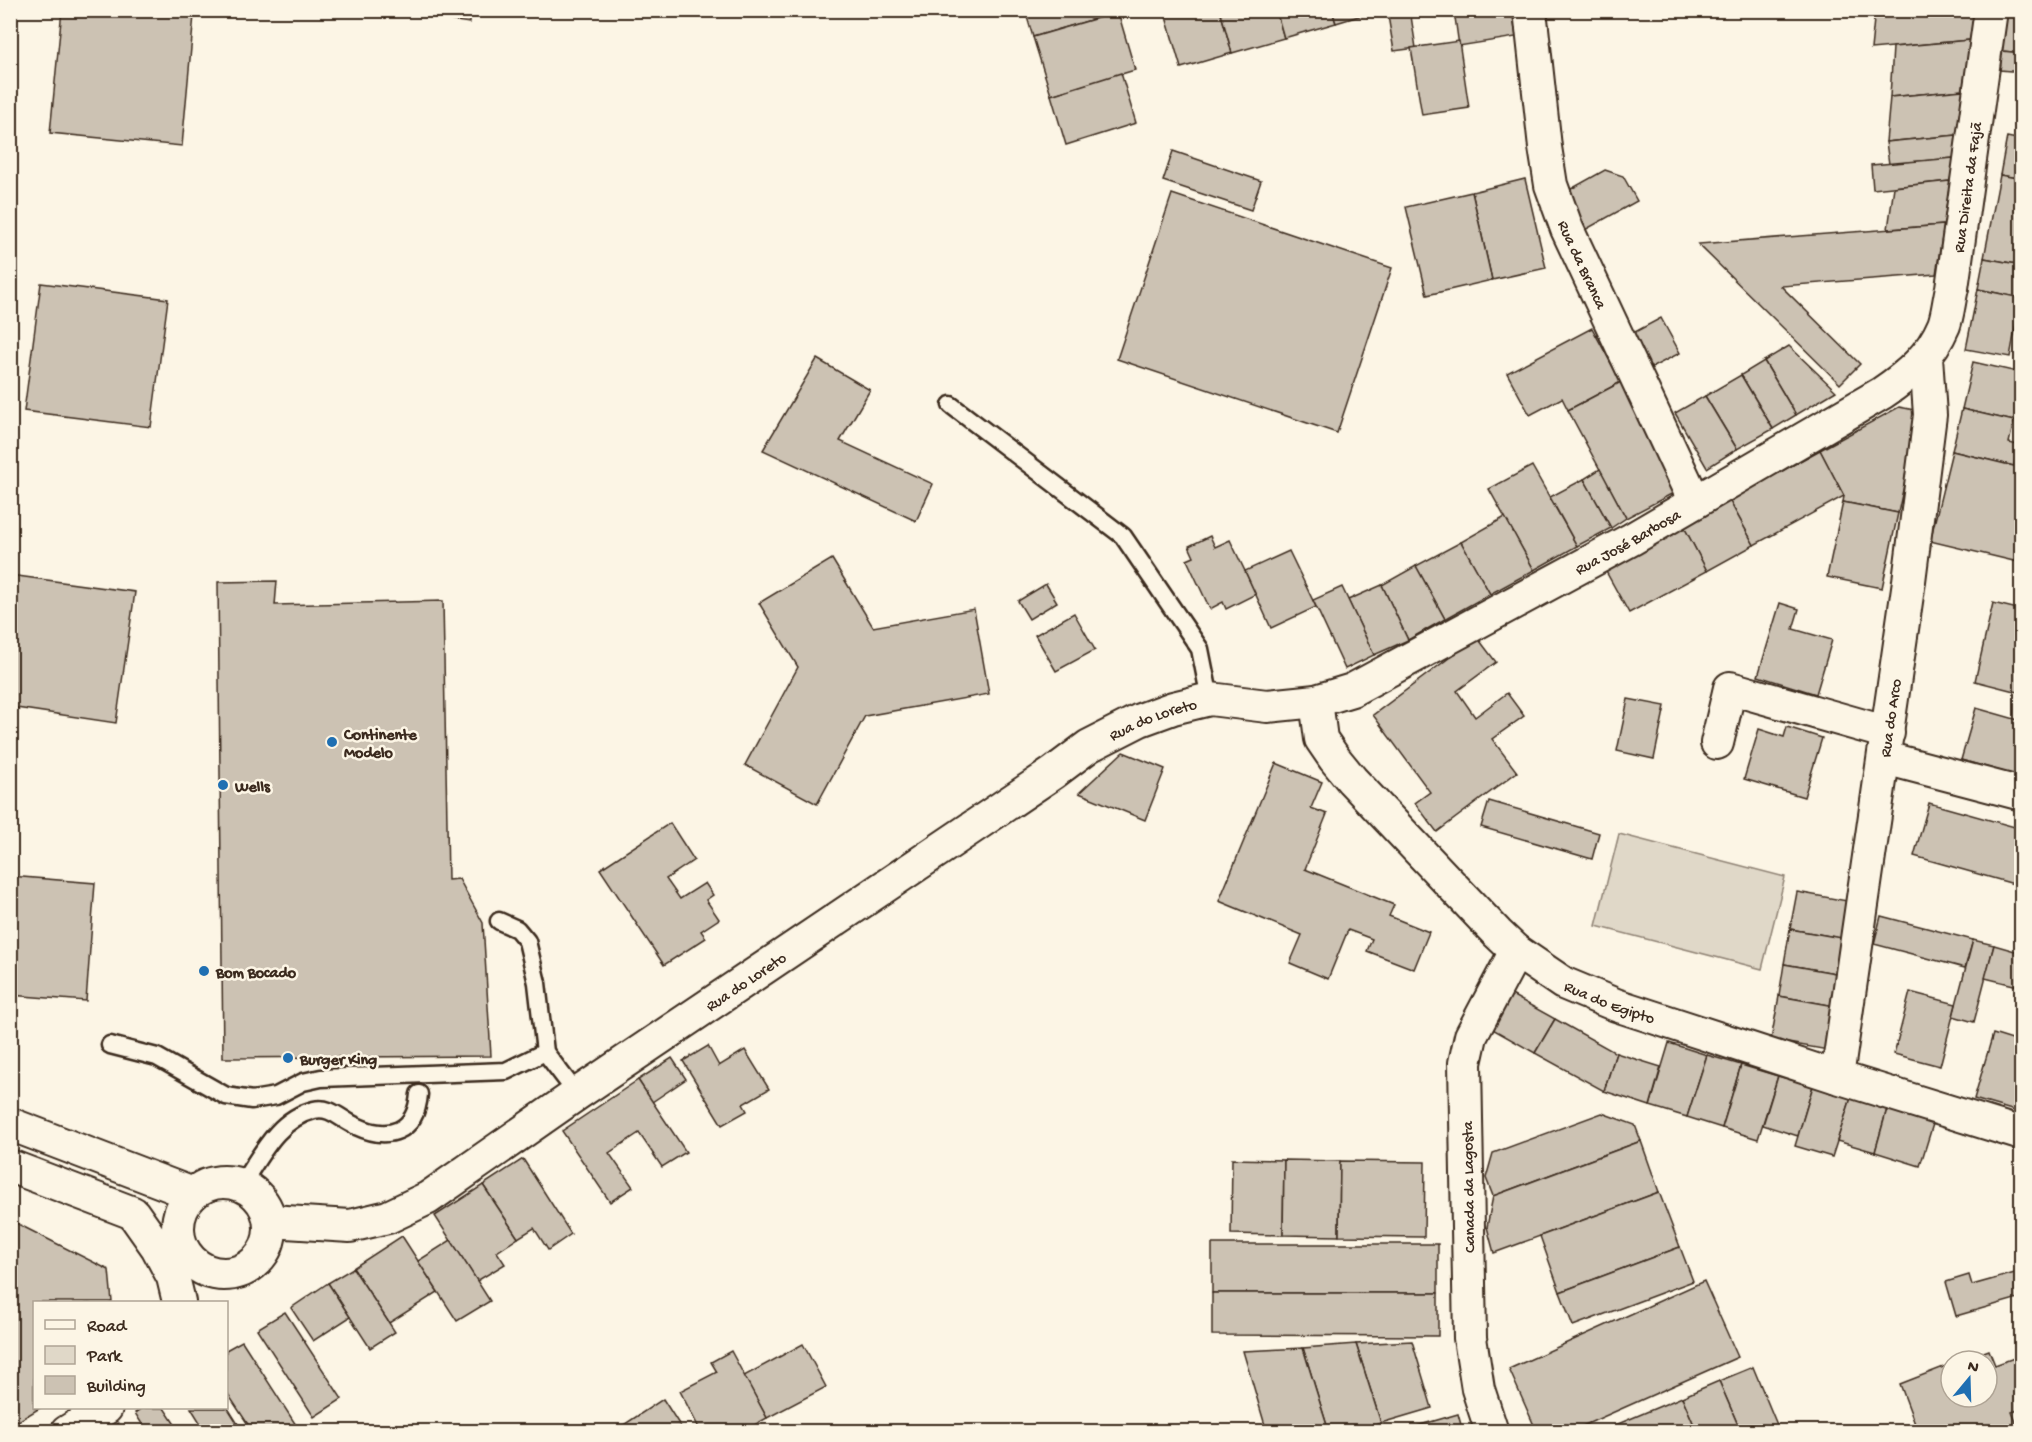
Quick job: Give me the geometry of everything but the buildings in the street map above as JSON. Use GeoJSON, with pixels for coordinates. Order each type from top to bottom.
{"type":"FeatureCollection","features":[{"type":"Feature","properties":{"kind":"street","name":"Rua da Branca"},"geometry":{"type":"LineString","coordinates":[[1530,10],[1551,185],[1567,230],[1695,502]]}},
{"type":"Feature","properties":{"kind":"street","name":"Rua Direita da Fajã"},"geometry":{"type":"LineString","coordinates":[[1926,357],[1944,324],[1952,288],[1991,10]]}},
{"type":"Feature","properties":{"kind":"street","name":"Rua José Barbosa"},"geometry":{"type":"LineString","coordinates":[[1210,699],[1267,706],[1316,701],[1352,690],[1632,539],[1882,393],[1909,375],[1926,357]]}},
{"type":"Feature","properties":{"kind":"street","name":"Rua do Arco"},"geometry":{"type":"LineString","coordinates":[[1837,1077],[1887,745],[1930,415],[1926,357]]}},
{"type":"Feature","properties":{"kind":"street"},"geometry":{"type":"LineString","coordinates":[[1717,743],[1731,687],[2022,794]]}},
{"type":"Feature","properties":{"kind":"street","name":"Rua do Loreto"},"geometry":{"type":"LineString","coordinates":[[270,1221],[350,1226],[388,1217],[428,1198],[577,1094],[1043,780],[1089,746],[1140,720],[1173,708],[1210,699]]}},
{"type":"Feature","properties":{"kind":"street","name":"Rua do Egipto"},"geometry":{"type":"LineString","coordinates":[[1316,701],[1321,739],[1334,758],[1497,933],[1516,951],[1563,983],[1616,1005],[2022,1134]]}},
{"type":"Feature","properties":{"kind":"street","name":"Canada da Lagosta"},"geometry":{"type":"LineString","coordinates":[[1492,1431],[1478,1389],[1470,1338],[1465,1064],[1471,1036],[1516,951]]}},
{"type":"Feature","properties":{"kind":"street"},"geometry":{"type":"LineString","coordinates":[[10,1124],[192,1194]]}},
{"type":"Feature","properties":{"kind":"street"},"geometry":{"type":"LineString","coordinates":[[10,1166],[133,1213],[178,1222]]}},
{"type":"Feature","properties":{"kind":"street"},"geometry":{"type":"LineString","coordinates":[[216,1182],[241,1185],[255,1194],[265,1206],[270,1221],[270,1236],[265,1251],[256,1263],[243,1271],[226,1289],[214,1274],[201,1269],[190,1260],[180,1242],[178,1222],[180,1211],[192,1194],[216,1182]]}},
{"type":"Feature","properties":{"kind":"street"},"geometry":{"type":"LineString","coordinates":[[133,1213],[157,1247],[173,1276],[179,1301]]}},
{"type":"Feature","properties":{"kind":"street"},"geometry":{"type":"LineString","coordinates":[[67,1431],[103,1409]]}},
{"type":"Feature","properties":{"kind":"lane"},"geometry":{"type":"LineString","coordinates":[[951,405],[1123,536],[1200,649],[1210,699]]}},
{"type":"Feature","properties":{"kind":"lane"},"geometry":{"type":"LineString","coordinates":[[499,921],[517,929],[527,941],[537,983],[545,1052],[577,1094]]}},
{"type":"Feature","properties":{"kind":"lane"},"geometry":{"type":"LineString","coordinates":[[111,1045],[157,1057],[226,1096],[252,1100],[276,1096],[303,1082],[321,1078],[506,1071],[545,1052]]}},
{"type":"Feature","properties":{"kind":"lane"},"geometry":{"type":"LineString","coordinates":[[241,1185],[272,1137],[297,1116],[316,1110],[337,1113],[355,1126],[379,1132],[395,1132],[413,1119],[418,1110],[419,1094]]}},
{"type":"Feature","properties":{"kind":"green space"},"geometry":{"type":"Polygon","coordinates":[[[1619,834],[1785,877],[1762,969],[1596,926],[1619,834]]]}},
{"type":"Feature","properties":{"kind":"place","name":"Continente Modelo"},"geometry":{"type":"Point","coordinates":[332,742]}},
{"type":"Feature","properties":{"kind":"place","name":"Wells"},"geometry":{"type":"Point","coordinates":[223,785]}},
{"type":"Feature","properties":{"kind":"place","name":"Bom Bocado"},"geometry":{"type":"Point","coordinates":[204,971]}},
{"type":"Feature","properties":{"kind":"place","name":"Burger King"},"geometry":{"type":"Point","coordinates":[288,1058]}}]}
